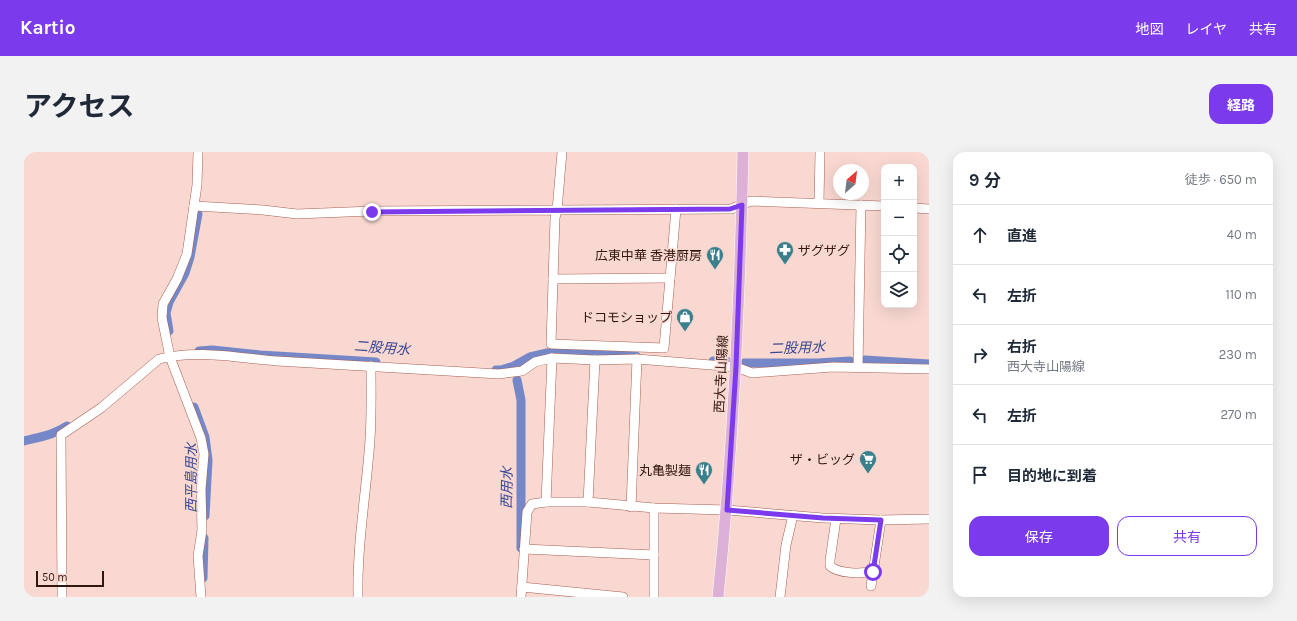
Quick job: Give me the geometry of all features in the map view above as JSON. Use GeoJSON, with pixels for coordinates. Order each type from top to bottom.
{"type":"FeatureCollection","features":[{"type":"Feature","properties":{"kind":"main road","name":"西大寺山陽線"},"geometry":{"type":"LineString","coordinates":[[718,597],[727,510],[736,367],[743,152]]}},
{"type":"Feature","properties":{"kind":"street"},"geometry":{"type":"LineString","coordinates":[[198,152],[197,185],[187,254],[177,279],[163,304],[162,318],[170,357],[202,438],[204,454],[202,530],[198,556],[201,597]]}},
{"type":"Feature","properties":{"kind":"street"},"geometry":{"type":"LineString","coordinates":[[562,152],[555,218],[551,344],[664,348],[676,208]]}},
{"type":"Feature","properties":{"kind":"street"},"geometry":{"type":"LineString","coordinates":[[819,203],[820,152]]}},
{"type":"Feature","properties":{"kind":"street"},"geometry":{"type":"LineString","coordinates":[[194,206],[263,210],[297,214],[676,208],[730,209],[751,201],[881,206]]}},
{"type":"Feature","properties":{"kind":"street"},"geometry":{"type":"LineString","coordinates":[[858,367],[861,205]]}},
{"type":"Feature","properties":{"kind":"street"},"geometry":{"type":"LineString","coordinates":[[917,208],[929,209]]}},
{"type":"Feature","properties":{"kind":"street"},"geometry":{"type":"LineString","coordinates":[[553,279],[670,278]]}},
{"type":"Feature","properties":{"kind":"street"},"geometry":{"type":"LineString","coordinates":[[62,597],[61,435],[101,408],[159,360],[170,357],[214,355],[276,361],[499,374],[522,371],[534,362],[552,358],[595,360],[637,359],[736,367],[752,373],[833,367],[929,369]]}},
{"type":"Feature","properties":{"kind":"street"},"geometry":{"type":"LineString","coordinates":[[546,502],[552,358]]}},
{"type":"Feature","properties":{"kind":"street"},"geometry":{"type":"LineString","coordinates":[[631,507],[637,359]]}},
{"type":"Feature","properties":{"kind":"street"},"geometry":{"type":"LineString","coordinates":[[588,502],[595,360]]}},
{"type":"Feature","properties":{"kind":"street"},"geometry":{"type":"LineString","coordinates":[[358,597],[360,525],[370,450],[371,366]]}},
{"type":"Feature","properties":{"kind":"street"},"geometry":{"type":"LineString","coordinates":[[521,597],[527,512],[532,504],[546,502],[588,502],[631,507],[727,510],[836,519],[929,519]]}},
{"type":"Feature","properties":{"kind":"street"},"geometry":{"type":"LineString","coordinates":[[654,508],[654,597]]}},
{"type":"Feature","properties":{"kind":"street"},"geometry":{"type":"LineString","coordinates":[[780,597],[786,545],[793,516]]}},
{"type":"Feature","properties":{"kind":"street"},"geometry":{"type":"LineString","coordinates":[[836,519],[830,566],[835,570],[856,573],[865,574],[873,572]]}},
{"type":"Feature","properties":{"kind":"street"},"geometry":{"type":"LineString","coordinates":[[871,586],[881,520]]}},
{"type":"Feature","properties":{"kind":"street"},"geometry":{"type":"LineString","coordinates":[[524,549],[654,555]]}},
{"type":"Feature","properties":{"kind":"street"},"geometry":{"type":"LineString","coordinates":[[522,587],[623,597]]}},
{"type":"Feature","properties":{"kind":"waterway","name":"二股用水"},"geometry":{"type":"LineString","coordinates":[[169,331],[166,313],[169,302],[185,273],[190,257],[198,214]]}},
{"type":"Feature","properties":{"kind":"waterway","name":"二股用水"},"geometry":{"type":"LineString","coordinates":[[199,351],[212,350],[260,355],[376,362]]}},
{"type":"Feature","properties":{"kind":"waterway","name":"二股用水"},"geometry":{"type":"LineString","coordinates":[[496,370],[514,366],[530,357],[547,353],[587,352],[636,356]]}},
{"type":"Feature","properties":{"kind":"waterway","name":"二股用水"},"geometry":{"type":"LineString","coordinates":[[865,360],[929,364]]}},
{"type":"Feature","properties":{"kind":"waterway","name":"二股用水"},"geometry":{"type":"LineString","coordinates":[[713,361],[729,362]]}},
{"type":"Feature","properties":{"kind":"waterway","name":"二股用水"},"geometry":{"type":"LineString","coordinates":[[744,363],[817,363],[850,361]]}},
{"type":"Feature","properties":{"kind":"waterway","name":"西用水"},"geometry":{"type":"LineString","coordinates":[[517,380],[521,400],[521,548]]}},
{"type":"Feature","properties":{"kind":"waterway","name":"西平島用水"},"geometry":{"type":"LineString","coordinates":[[194,407],[205,437],[208,460],[205,516]]}},
{"type":"Feature","properties":{"kind":"waterway"},"geometry":{"type":"LineString","coordinates":[[24,441],[52,434],[67,426]]}},
{"type":"Feature","properties":{"kind":"waterway","name":"西平島用水"},"geometry":{"type":"LineString","coordinates":[[203,578],[204,538]]}},
{"type":"Feature","properties":{"kind":"place","name":"ザグザグ"},"geometry":{"type":"Point","coordinates":[785,265]}},
{"type":"Feature","properties":{"kind":"place","name":"広東中華 香港厨房"},"geometry":{"type":"Point","coordinates":[715,270]}},
{"type":"Feature","properties":{"kind":"place","name":"ドコモショップ"},"geometry":{"type":"Point","coordinates":[685,332]}},
{"type":"Feature","properties":{"kind":"place","name":"ザ・ビッグ"},"geometry":{"type":"Point","coordinates":[868,474]}},
{"type":"Feature","properties":{"kind":"place","name":"丸亀製麺"},"geometry":{"type":"Point","coordinates":[704,485]}},
{"type":"Feature","properties":{"kind":"route"},"geometry":{"type":"LineString","coordinates":[[372,212],[676,208],[730,209],[742,205],[736,367],[727,510],[823,518],[881,520],[873,572]]}}]}
